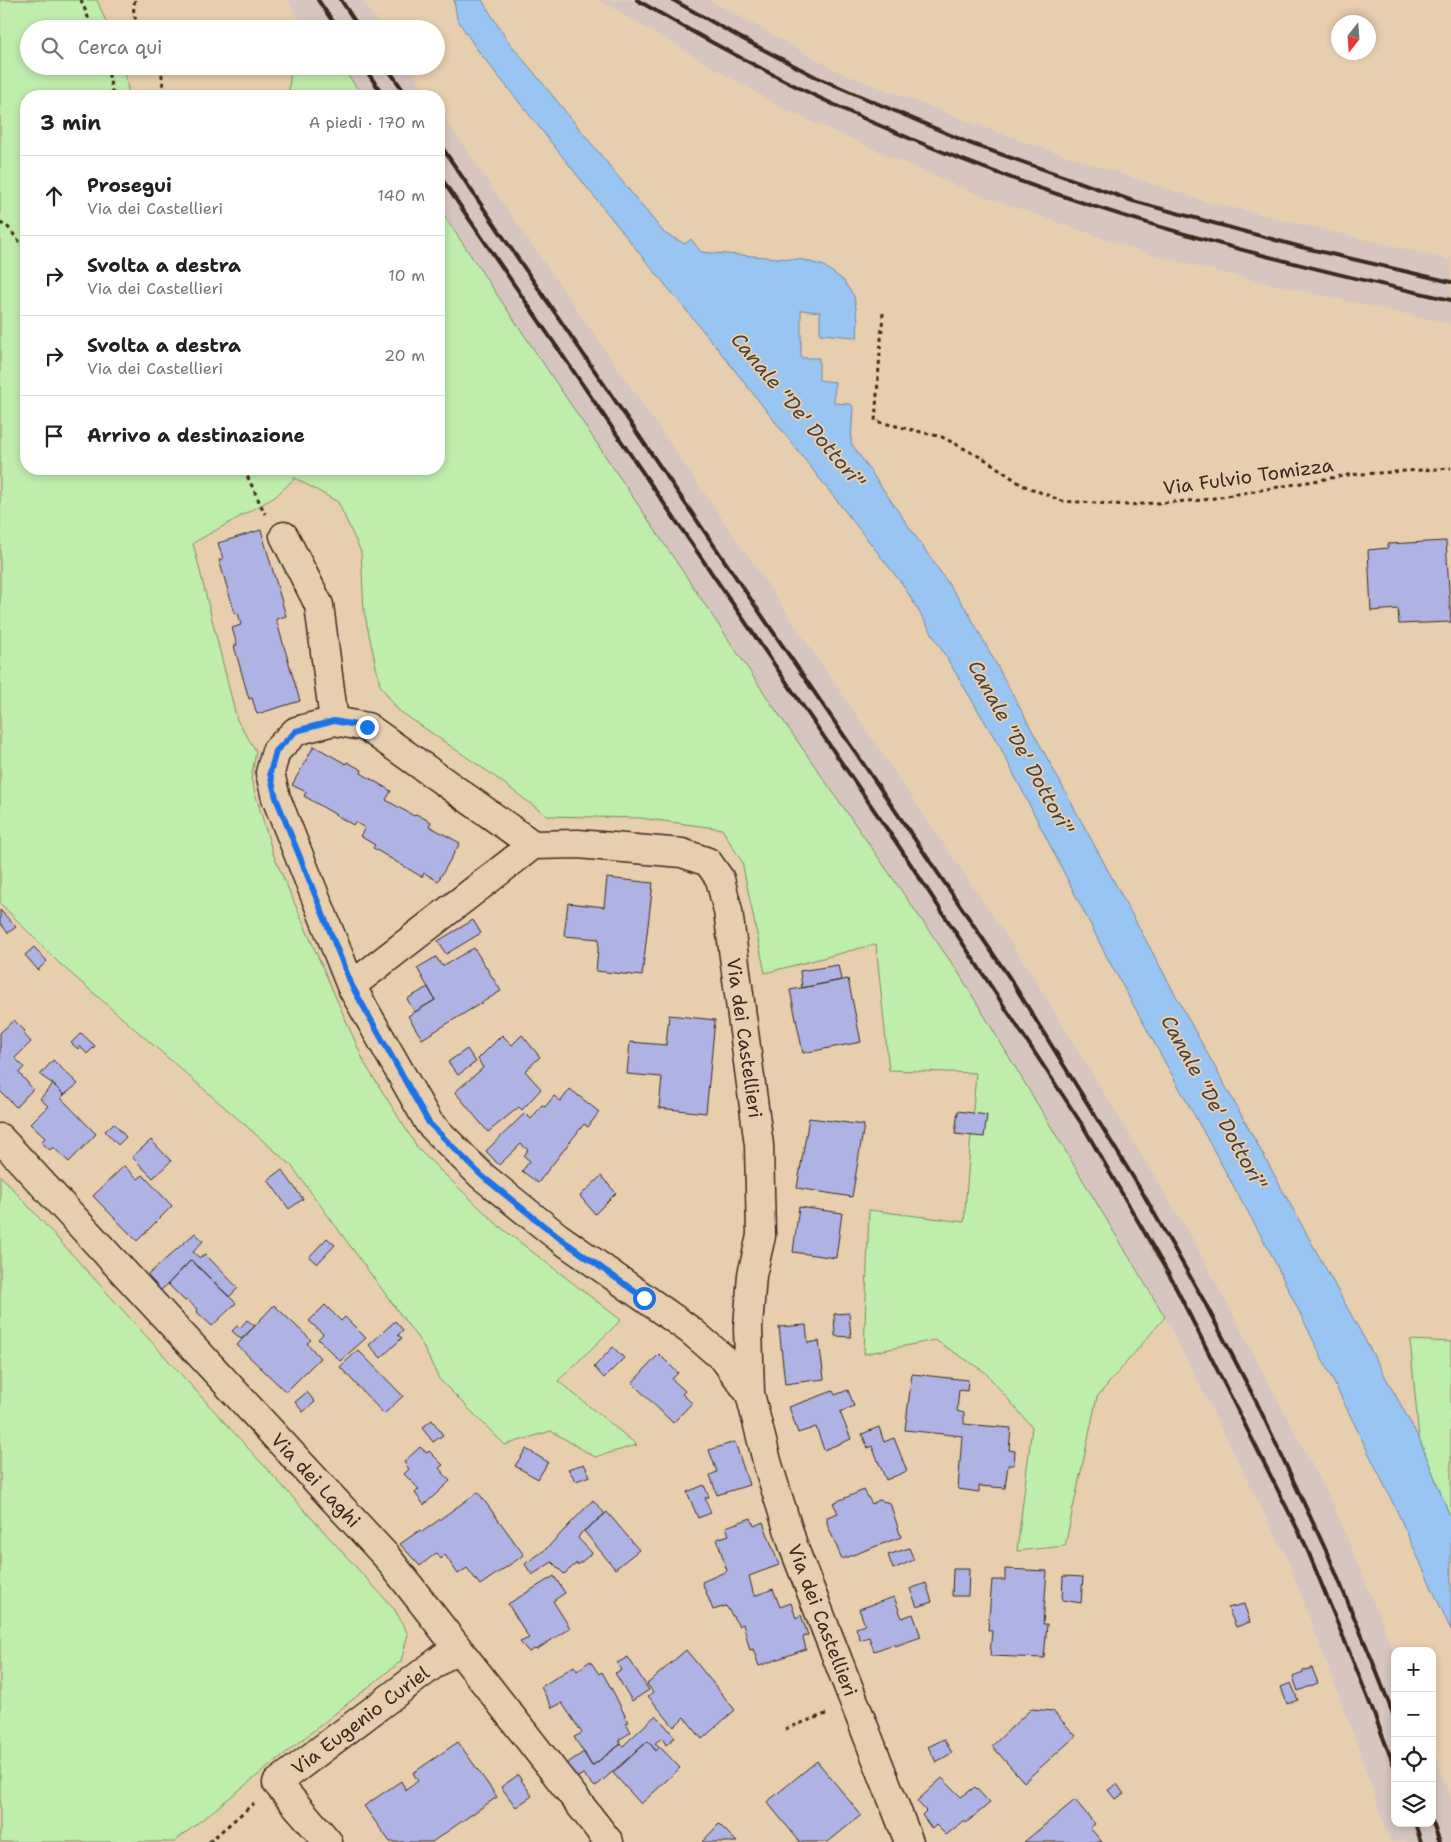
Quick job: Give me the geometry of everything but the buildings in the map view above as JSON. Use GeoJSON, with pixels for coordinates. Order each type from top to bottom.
{"type":"FeatureCollection","features":[{"type":"Feature","properties":{"kind":"street"},"geometry":{"type":"LineString","coordinates":[[284,536],[319,605],[334,721]]}},
{"type":"Feature","properties":{"kind":"street","name":"Via dei Castellieri"},"geometry":{"type":"LineString","coordinates":[[750,1394],[724,1359],[690,1330],[558,1237],[482,1176],[429,1123],[352,986],[276,798],[270,773],[276,751],[296,731],[334,721],[367,727],[533,845],[578,844],[682,853],[708,862],[720,879],[728,911],[759,1145],[761,1236],[752,1276],[748,1327],[750,1394],[768,1465],[794,1548],[909,1842]]}},
{"type":"Feature","properties":{"kind":"street"},"geometry":{"type":"LineString","coordinates":[[352,986],[533,845]]}},
{"type":"Feature","properties":{"kind":"street","name":"Via dei Laghi"},"geometry":{"type":"LineString","coordinates":[[0,1138],[386,1556],[609,1842]]}},
{"type":"Feature","properties":{"kind":"street","name":"Via Eugenio Curiel"},"geometry":{"type":"LineString","coordinates":[[328,1842],[277,1783],[457,1647]]}},
{"type":"Feature","properties":{"kind":"path"},"geometry":{"type":"LineString","coordinates":[[81,0],[89,20]]}},
{"type":"Feature","properties":{"kind":"path"},"geometry":{"type":"LineString","coordinates":[[135,0],[133,9],[136,20]]}},
{"type":"Feature","properties":{"kind":"path"},"geometry":{"type":"LineString","coordinates":[[108,75],[111,90]]}},
{"type":"Feature","properties":{"kind":"path"},"geometry":{"type":"LineString","coordinates":[[162,75],[163,90]]}},
{"type":"Feature","properties":{"kind":"path"},"geometry":{"type":"LineString","coordinates":[[0,223],[7,226],[20,242]]}},
{"type":"Feature","properties":{"kind":"path","name":"Via Fulvio Tomizza"},"geometry":{"type":"LineString","coordinates":[[883,313],[875,421],[942,438],[988,461],[1022,485],[1062,502],[1127,505],[1203,500],[1348,475],[1451,468]]}},
{"type":"Feature","properties":{"kind":"path"},"geometry":{"type":"LineString","coordinates":[[248,475],[268,522],[284,536]]}},
{"type":"Feature","properties":{"kind":"path"},"geometry":{"type":"LineString","coordinates":[[785,1729],[854,1704]]}},
{"type":"Feature","properties":{"kind":"path"},"geometry":{"type":"LineString","coordinates":[[209,1842],[277,1783]]}},
{"type":"Feature","properties":{"kind":"shaded area"},"geometry":{"type":"Polygon","coordinates":[[[287,0],[362,0],[376,20],[301,20],[287,0]]]}},
{"type":"Feature","properties":{"kind":"shaded area"},"geometry":{"type":"Polygon","coordinates":[[[599,0],[710,0],[841,73],[1024,142],[1205,201],[1451,260],[1451,324],[1232,275],[1145,253],[964,189],[784,109],[599,0]]]}},
{"type":"Feature","properties":{"kind":"shaded area"},"geometry":{"type":"Polygon","coordinates":[[[348,75],[414,75],[425,90],[359,90],[348,75]]]}},
{"type":"Feature","properties":{"kind":"shaded area"},"geometry":{"type":"Polygon","coordinates":[[[445,120],[750,559],[1028,968],[1191,1236],[1333,1504],[1392,1647],[1391,1827],[1436,1827],[1436,1756],[1451,1799],[1451,1842],[1390,1842],[1357,1743],[1287,1558],[1165,1317],[960,975],[773,706],[445,217],[445,120]]]}},
{"type":"Feature","properties":{"kind":"green space"},"geometry":{"type":"Polygon","coordinates":[[[0,0],[97,0],[105,20],[20,20],[20,75],[126,75],[128,90],[20,90],[20,475],[445,475],[445,217],[773,706],[960,975],[1165,1317],[1097,1397],[1065,1546],[1017,1551],[1032,1427],[985,1372],[935,1340],[864,1354],[869,1210],[964,1222],[976,1073],[889,1070],[876,944],[765,973],[742,862],[722,829],[641,818],[547,816],[490,773],[398,710],[380,685],[364,611],[361,552],[338,502],[295,478],[275,497],[193,543],[237,720],[256,751],[251,779],[273,854],[365,1064],[419,1150],[500,1227],[621,1320],[558,1381],[637,1445],[595,1457],[551,1431],[505,1445],[439,1379],[422,1344],[291,1165],[59,963],[0,903],[0,0]]]}},
{"type":"Feature","properties":{"kind":"green space"},"geometry":{"type":"Polygon","coordinates":[[[290,75],[348,75],[359,90],[289,90],[290,75]]]}},
{"type":"Feature","properties":{"kind":"green space"},"geometry":{"type":"Polygon","coordinates":[[[0,1175],[395,1610],[408,1634],[401,1661],[174,1842],[0,1842],[0,1175]]]}},
{"type":"Feature","properties":{"kind":"green space"},"geometry":{"type":"Polygon","coordinates":[[[1410,1340],[1451,1342],[1451,1519],[1419,1438],[1410,1340]]]}},
{"type":"Feature","properties":{"kind":"water","name":"Canale \"De' Dottori\""},"geometry":{"type":"Polygon","coordinates":[[[454,0],[482,0],[505,37],[664,233],[685,244],[691,239],[701,252],[804,260],[824,266],[843,280],[854,296],[858,321],[857,339],[854,337],[820,334],[820,312],[801,310],[801,358],[819,358],[819,380],[835,382],[834,403],[850,404],[853,406],[851,443],[968,612],[1195,1031],[1419,1438],[1451,1519],[1451,1630],[1396,1509],[1270,1252],[1109,961],[1000,747],[903,585],[722,354],[476,48],[457,19],[454,0]]]}},
{"type":"Feature","properties":{"kind":"railway"},"geometry":{"type":"LineString","coordinates":[[318,0],[332,20]]}},
{"type":"Feature","properties":{"kind":"railway"},"geometry":{"type":"LineString","coordinates":[[341,0],[354,20]]}},
{"type":"Feature","properties":{"kind":"railway"},"geometry":{"type":"LineString","coordinates":[[637,0],[754,65],[814,95],[874,123],[1015,179],[1086,204],[1231,247],[1451,300]]}},
{"type":"Feature","properties":{"kind":"railway"},"geometry":{"type":"LineString","coordinates":[[673,0],[816,77],[969,143],[1133,201],[1301,247],[1451,282]]}},
{"type":"Feature","properties":{"kind":"railway"},"geometry":{"type":"LineString","coordinates":[[369,75],[380,90]]}},
{"type":"Feature","properties":{"kind":"railway"},"geometry":{"type":"LineString","coordinates":[[392,75],[403,90]]}},
{"type":"Feature","properties":{"kind":"railway"},"geometry":{"type":"LineString","coordinates":[[445,152],[1011,980],[1141,1190],[1204,1301],[1257,1403],[1329,1557],[1391,1709]]}},
{"type":"Feature","properties":{"kind":"railway"},"geometry":{"type":"LineString","coordinates":[[445,184],[898,845],[1083,1126],[1172,1280],[1305,1544],[1391,1758]]}},
{"type":"Feature","properties":{"kind":"railway"},"geometry":{"type":"LineString","coordinates":[[1416,1827],[1421,1842]]}},
{"type":"Feature","properties":{"kind":"railway"},"geometry":{"type":"LineString","coordinates":[[1434,1827],[1440,1842]]}},
{"type":"Feature","properties":{"kind":"route"},"geometry":{"type":"LineString","coordinates":[[367,727],[334,721],[296,731],[276,751],[270,773],[276,798],[352,986],[429,1123],[482,1176],[558,1237],[644,1298]]}}]}
